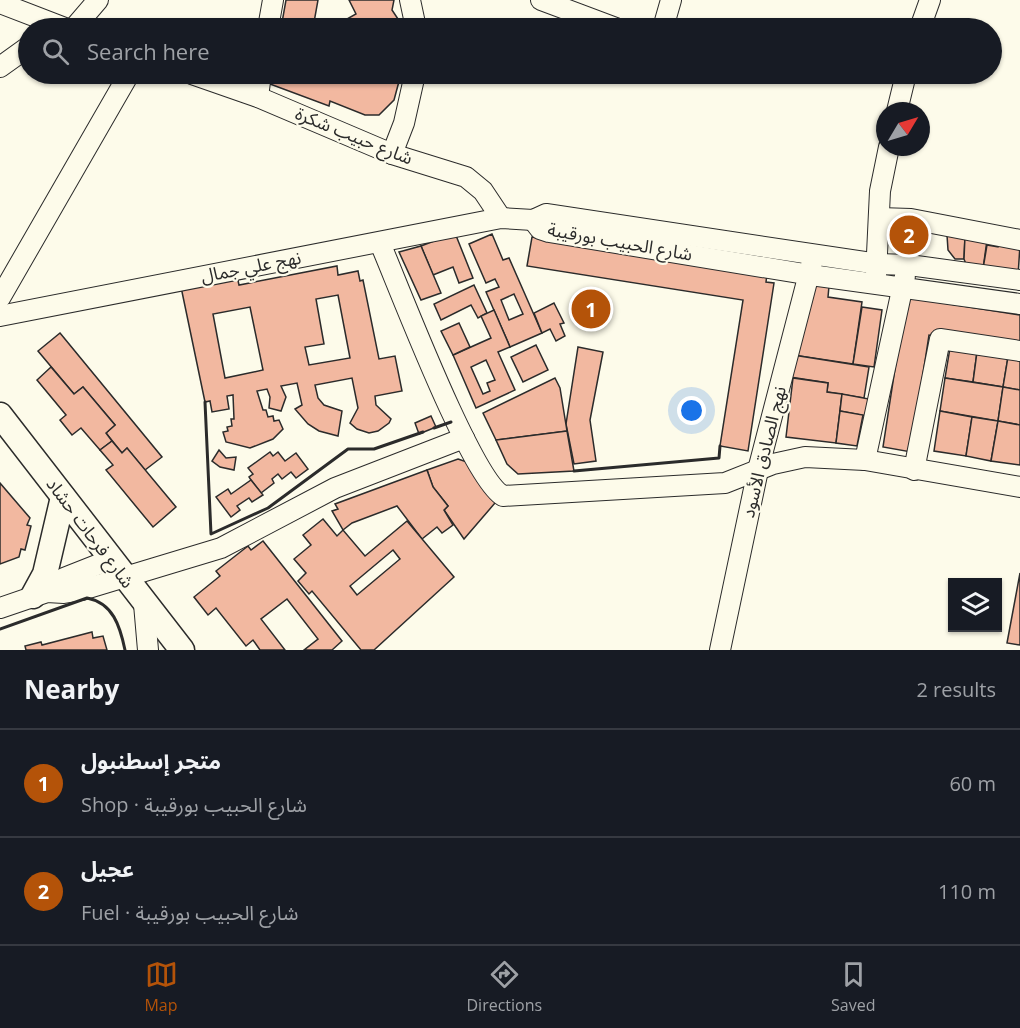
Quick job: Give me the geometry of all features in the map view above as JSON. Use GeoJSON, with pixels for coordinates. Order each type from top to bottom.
{"type":"FeatureCollection","features":[{"type":"Feature","properties":{"kind":"main road","name":"شارع فرحات حشاد"},"geometry":{"type":"LineString","coordinates":[[0,415],[144,604],[182,650]]}},
{"type":"Feature","properties":{"kind":"main road"},"geometry":{"type":"LineString","coordinates":[[40,594],[63,497]]}},
{"type":"Feature","properties":{"kind":"street"},"geometry":{"type":"LineString","coordinates":[[76,18],[98,0]]}},
{"type":"Feature","properties":{"kind":"street"},"geometry":{"type":"LineString","coordinates":[[270,18],[273,0]]}},
{"type":"Feature","properties":{"kind":"street"},"geometry":{"type":"LineString","coordinates":[[410,0],[414,18]]}},
{"type":"Feature","properties":{"kind":"street"},"geometry":{"type":"LineString","coordinates":[[541,0],[589,18]]}},
{"type":"Feature","properties":{"kind":"street"},"geometry":{"type":"LineString","coordinates":[[666,18],[671,0]]}},
{"type":"Feature","properties":{"kind":"street"},"geometry":{"type":"LineString","coordinates":[[924,18],[930,0]]}},
{"type":"Feature","properties":{"kind":"street"},"geometry":{"type":"LineString","coordinates":[[0,3],[38,18]]}},
{"type":"Feature","properties":{"kind":"street"},"geometry":{"type":"LineString","coordinates":[[0,67],[18,54]]}},
{"type":"Feature","properties":{"kind":"street"},"geometry":{"type":"LineString","coordinates":[[0,298],[123,84]]}},
{"type":"Feature","properties":{"kind":"street","name":"شارع حبيب شكرة"},"geometry":{"type":"LineString","coordinates":[[221,84],[258,97],[392,154],[466,177],[483,191],[501,218]]}},
{"type":"Feature","properties":{"kind":"street"},"geometry":{"type":"LineString","coordinates":[[258,97],[260,84]]}},
{"type":"Feature","properties":{"kind":"street"},"geometry":{"type":"LineString","coordinates":[[392,154],[404,123],[413,84]]}},
{"type":"Feature","properties":{"kind":"street"},"geometry":{"type":"LineString","coordinates":[[899,102],[904,84]]}},
{"type":"Feature","properties":{"kind":"street"},"geometry":{"type":"LineString","coordinates":[[875,285],[878,264],[880,190],[888,156]]}},
{"type":"Feature","properties":{"kind":"street","name":"شارع الحبيب بورقيبة"},"geometry":{"type":"LineString","coordinates":[[1020,280],[909,265],[878,264],[561,215],[546,214],[533,220],[540,229],[549,232],[875,285],[1020,304]]}},
{"type":"Feature","properties":{"kind":"street","name":"نهج علي جمال"},"geometry":{"type":"LineString","coordinates":[[0,316],[501,218],[533,220]]}},
{"type":"Feature","properties":{"kind":"street"},"geometry":{"type":"LineString","coordinates":[[879,218],[911,219],[1020,240]]}},
{"type":"Feature","properties":{"kind":"street"},"geometry":{"type":"LineString","coordinates":[[380,243],[464,438],[492,487],[508,498],[725,483],[758,470],[806,457],[865,460],[1020,487]]}},
{"type":"Feature","properties":{"kind":"street","name":"نهج الصادق الأسود"},"geometry":{"type":"LineString","coordinates":[[721,650],[758,470],[811,275],[813,254]]}},
{"type":"Feature","properties":{"kind":"street"},"geometry":{"type":"LineString","coordinates":[[865,460],[901,288],[909,265]]}},
{"type":"Feature","properties":{"kind":"street"},"geometry":{"type":"LineString","coordinates":[[914,470],[940,339],[1020,351]]}},
{"type":"Feature","properties":{"kind":"street"},"geometry":{"type":"LineString","coordinates":[[0,608],[40,594],[64,578],[221,549],[336,488],[464,438]]}},
{"type":"Feature","properties":{"kind":"street"},"geometry":{"type":"LineString","coordinates":[[144,604],[148,650]]}},
{"type":"Feature","properties":{"kind":"building"},"geometry":{"type":"Polygon","coordinates":[[[286,0],[318,0],[315,18],[283,18],[286,0]]]}},
{"type":"Feature","properties":{"kind":"building"},"geometry":{"type":"Polygon","coordinates":[[[349,0],[394,0],[392,10],[397,18],[349,18],[356,14],[349,0]]]}},
{"type":"Feature","properties":{"kind":"building"},"geometry":{"type":"Polygon","coordinates":[[[270,84],[398,84],[394,100],[379,115],[365,115],[330,101],[329,106],[270,84]]]}},
{"type":"Feature","properties":{"kind":"building"},"geometry":{"type":"Polygon","coordinates":[[[907,229],[923,231],[921,247],[905,244],[907,229]]]}},
{"type":"Feature","properties":{"kind":"building"},"geometry":{"type":"Polygon","coordinates":[[[455,233],[473,278],[459,283],[453,267],[433,275],[421,246],[455,233]]]}},
{"type":"Feature","properties":{"kind":"building"},"geometry":{"type":"Polygon","coordinates":[[[492,234],[503,260],[509,258],[542,333],[510,347],[486,292],[499,287],[495,279],[486,283],[469,244],[492,234]],[[514,294],[501,300],[509,320],[523,314],[514,294]]]}},
{"type":"Feature","properties":{"kind":"building"},"geometry":{"type":"Polygon","coordinates":[[[947,235],[965,236],[964,259],[955,259],[948,250],[947,235]]]}},
{"type":"Feature","properties":{"kind":"building"},"geometry":{"type":"Polygon","coordinates":[[[965,236],[987,240],[983,269],[967,267],[964,259],[965,236]]]}},
{"type":"Feature","properties":{"kind":"building"},"geometry":{"type":"Polygon","coordinates":[[[532,237],[767,274],[766,282],[774,283],[748,451],[720,446],[743,300],[527,266],[532,237]]]}},
{"type":"Feature","properties":{"kind":"building"},"geometry":{"type":"Polygon","coordinates":[[[999,241],[1020,245],[1018,276],[983,269],[987,245],[998,247],[999,241]]]}},
{"type":"Feature","properties":{"kind":"building"},"geometry":{"type":"Polygon","coordinates":[[[421,246],[441,293],[421,300],[399,252],[421,246]]]}},
{"type":"Feature","properties":{"kind":"building"},"geometry":{"type":"Polygon","coordinates":[[[337,266],[338,275],[358,271],[360,281],[363,280],[379,359],[395,356],[402,391],[375,396],[376,405],[391,419],[389,423],[378,431],[369,433],[357,429],[350,423],[358,408],[352,378],[315,385],[318,398],[324,405],[342,411],[338,436],[319,431],[308,424],[295,409],[302,405],[297,383],[281,386],[286,397],[281,411],[269,408],[270,397],[267,389],[257,391],[263,410],[266,410],[268,417],[273,416],[274,421],[279,420],[283,429],[273,439],[250,448],[226,442],[223,432],[228,431],[227,427],[232,426],[231,419],[234,419],[233,395],[227,396],[229,409],[212,412],[210,401],[205,402],[181,287],[237,276],[239,285],[337,266]],[[338,295],[316,299],[324,344],[305,347],[309,365],[350,358],[338,295]],[[250,307],[213,314],[225,378],[263,370],[250,307]]]}},
{"type":"Feature","properties":{"kind":"building"},"geometry":{"type":"Polygon","coordinates":[[[803,283],[829,286],[828,297],[862,302],[853,364],[793,355],[803,283]]]}},
{"type":"Feature","properties":{"kind":"building"},"geometry":{"type":"Polygon","coordinates":[[[474,285],[487,313],[478,318],[471,305],[441,320],[434,304],[474,285]]]}},
{"type":"Feature","properties":{"kind":"building"},"geometry":{"type":"Polygon","coordinates":[[[906,297],[1020,315],[1020,349],[929,335],[911,452],[883,447],[906,297]]]}},
{"type":"Feature","properties":{"kind":"building"},"geometry":{"type":"Polygon","coordinates":[[[554,303],[564,323],[560,324],[565,336],[556,341],[550,329],[542,333],[534,313],[554,303]]]}},
{"type":"Feature","properties":{"kind":"building"},"geometry":{"type":"Polygon","coordinates":[[[862,307],[882,310],[874,367],[853,364],[862,307]]]}},
{"type":"Feature","properties":{"kind":"building"},"geometry":{"type":"Polygon","coordinates":[[[494,310],[510,347],[498,352],[515,390],[476,408],[453,355],[491,338],[481,316],[494,310]],[[486,360],[471,367],[483,394],[490,391],[487,383],[495,380],[486,360]]]}},
{"type":"Feature","properties":{"kind":"building"},"geometry":{"type":"Polygon","coordinates":[[[459,323],[470,347],[453,355],[441,331],[459,323]]]}},
{"type":"Feature","properties":{"kind":"building"},"geometry":{"type":"Polygon","coordinates":[[[60,333],[162,457],[145,470],[127,448],[122,453],[106,433],[115,425],[83,387],[74,394],[38,351],[60,333]]]}},
{"type":"Feature","properties":{"kind":"building"},"geometry":{"type":"Polygon","coordinates":[[[536,345],[548,370],[523,382],[511,357],[536,345]]]}},
{"type":"Feature","properties":{"kind":"building"},"geometry":{"type":"Polygon","coordinates":[[[578,347],[603,352],[590,420],[596,461],[574,464],[566,424],[578,347]]]}},
{"type":"Feature","properties":{"kind":"building"},"geometry":{"type":"Polygon","coordinates":[[[950,348],[977,352],[973,382],[945,378],[950,348]]]}},
{"type":"Feature","properties":{"kind":"building"},"geometry":{"type":"Polygon","coordinates":[[[977,352],[1008,357],[1003,387],[973,382],[977,352]]]}},
{"type":"Feature","properties":{"kind":"building"},"geometry":{"type":"Polygon","coordinates":[[[793,355],[869,367],[864,398],[827,392],[828,383],[790,377],[793,355]]]}},
{"type":"Feature","properties":{"kind":"building"},"geometry":{"type":"Polygon","coordinates":[[[1008,357],[1020,359],[1020,390],[1003,387],[1008,357]]]}},
{"type":"Feature","properties":{"kind":"building"},"geometry":{"type":"Polygon","coordinates":[[[51,367],[74,394],[83,387],[115,425],[106,433],[112,441],[100,450],[81,428],[72,435],[60,420],[66,415],[37,380],[51,367]]]}},
{"type":"Feature","properties":{"kind":"building"},"geometry":{"type":"Polygon","coordinates":[[[555,378],[560,388],[567,431],[496,440],[483,413],[555,378]]]}},
{"type":"Feature","properties":{"kind":"building"},"geometry":{"type":"Polygon","coordinates":[[[793,378],[828,383],[827,392],[842,394],[836,443],[786,437],[793,378]]]}},
{"type":"Feature","properties":{"kind":"building"},"geometry":{"type":"Polygon","coordinates":[[[945,378],[1003,387],[998,421],[940,411],[945,378]]]}},
{"type":"Feature","properties":{"kind":"building"},"geometry":{"type":"Polygon","coordinates":[[[1003,387],[1020,390],[1020,425],[998,421],[1003,387]]]}},
{"type":"Feature","properties":{"kind":"building"},"geometry":{"type":"Polygon","coordinates":[[[842,394],[869,399],[866,416],[840,411],[842,394]]]}},
{"type":"Feature","properties":{"kind":"building"},"geometry":{"type":"Polygon","coordinates":[[[840,411],[863,415],[857,446],[836,443],[840,411]]]}},
{"type":"Feature","properties":{"kind":"building"},"geometry":{"type":"Polygon","coordinates":[[[940,411],[972,417],[966,456],[934,451],[940,411]]]}},
{"type":"Feature","properties":{"kind":"building"},"geometry":{"type":"Polygon","coordinates":[[[431,416],[436,427],[419,434],[415,423],[431,416]]]}},
{"type":"Feature","properties":{"kind":"building"},"geometry":{"type":"Polygon","coordinates":[[[972,417],[998,421],[991,461],[966,456],[972,417]]]}},
{"type":"Feature","properties":{"kind":"building"},"geometry":{"type":"Polygon","coordinates":[[[998,421],[1020,425],[1020,465],[991,461],[998,421]]]}},
{"type":"Feature","properties":{"kind":"building"},"geometry":{"type":"Polygon","coordinates":[[[567,431],[574,471],[518,474],[507,464],[496,440],[567,431]]]}},
{"type":"Feature","properties":{"kind":"building"},"geometry":{"type":"Polygon","coordinates":[[[112,441],[122,453],[127,448],[176,507],[153,527],[106,470],[113,465],[100,450],[112,441]]]}},
{"type":"Feature","properties":{"kind":"building"},"geometry":{"type":"Polygon","coordinates":[[[219,450],[226,458],[236,457],[234,470],[220,467],[212,461],[219,450]]]}},
{"type":"Feature","properties":{"kind":"building"},"geometry":{"type":"Polygon","coordinates":[[[270,452],[273,456],[278,452],[285,461],[296,453],[308,469],[296,478],[291,472],[282,479],[278,474],[272,479],[274,483],[261,493],[249,477],[253,474],[248,468],[270,452]]]}},
{"type":"Feature","properties":{"kind":"building"},"geometry":{"type":"Polygon","coordinates":[[[458,459],[476,465],[495,503],[464,539],[444,510],[448,506],[433,487],[427,470],[458,459]]]}},
{"type":"Feature","properties":{"kind":"building"},"geometry":{"type":"Polygon","coordinates":[[[427,470],[433,487],[448,506],[444,510],[453,525],[442,533],[437,527],[422,539],[397,506],[352,523],[343,530],[332,511],[338,509],[335,504],[427,470]]]}},
{"type":"Feature","properties":{"kind":"building"},"geometry":{"type":"Polygon","coordinates":[[[251,480],[263,495],[252,502],[249,498],[237,506],[240,510],[231,517],[216,497],[228,489],[231,494],[251,480]]]}},
{"type":"Feature","properties":{"kind":"building"},"geometry":{"type":"Polygon","coordinates":[[[0,483],[30,518],[27,525],[31,526],[25,550],[21,549],[19,557],[0,564],[0,483]]]}},
{"type":"Feature","properties":{"kind":"building"},"geometry":{"type":"Polygon","coordinates":[[[323,519],[337,536],[343,530],[365,556],[407,521],[454,577],[374,650],[361,650],[312,591],[309,594],[298,581],[306,573],[294,559],[311,545],[303,535],[323,519]],[[393,550],[350,586],[357,595],[400,559],[393,550]]]}},
{"type":"Feature","properties":{"kind":"building"},"geometry":{"type":"Polygon","coordinates":[[[263,541],[342,641],[332,650],[304,650],[318,639],[287,599],[261,619],[285,650],[260,650],[253,640],[246,646],[216,608],[208,615],[194,597],[220,576],[216,571],[248,546],[251,550],[263,541]]]}},
{"type":"Feature","properties":{"kind":"building"},"geometry":{"type":"Polygon","coordinates":[[[1020,573],[1020,645],[1007,643],[1020,573]]]}},
{"type":"Feature","properties":{"kind":"building"},"geometry":{"type":"Polygon","coordinates":[[[92,632],[93,638],[103,636],[107,650],[26,650],[25,646],[41,642],[42,645],[92,632]]]}},
{"type":"Feature","properties":{"kind":"wall"},"geometry":{"type":"LineString","coordinates":[[205,402],[211,534],[268,508],[348,449],[374,449],[423,432]]}},
{"type":"Feature","properties":{"kind":"wall"},"geometry":{"type":"LineString","coordinates":[[434,428],[451,422]]}},
{"type":"Feature","properties":{"kind":"wall"},"geometry":{"type":"LineString","coordinates":[[574,471],[719,458],[720,446]]}},
{"type":"Feature","properties":{"kind":"wall"},"geometry":{"type":"LineString","coordinates":[[0,629],[87,598],[109,610],[118,624],[125,650]]}},
{"type":"Feature","properties":{"kind":"place","name":"عجيل"},"geometry":{"type":"Point","coordinates":[909,235]}},
{"type":"Feature","properties":{"kind":"place","name":"متجر إسطنبول"},"geometry":{"type":"Point","coordinates":[591,309]}}]}
